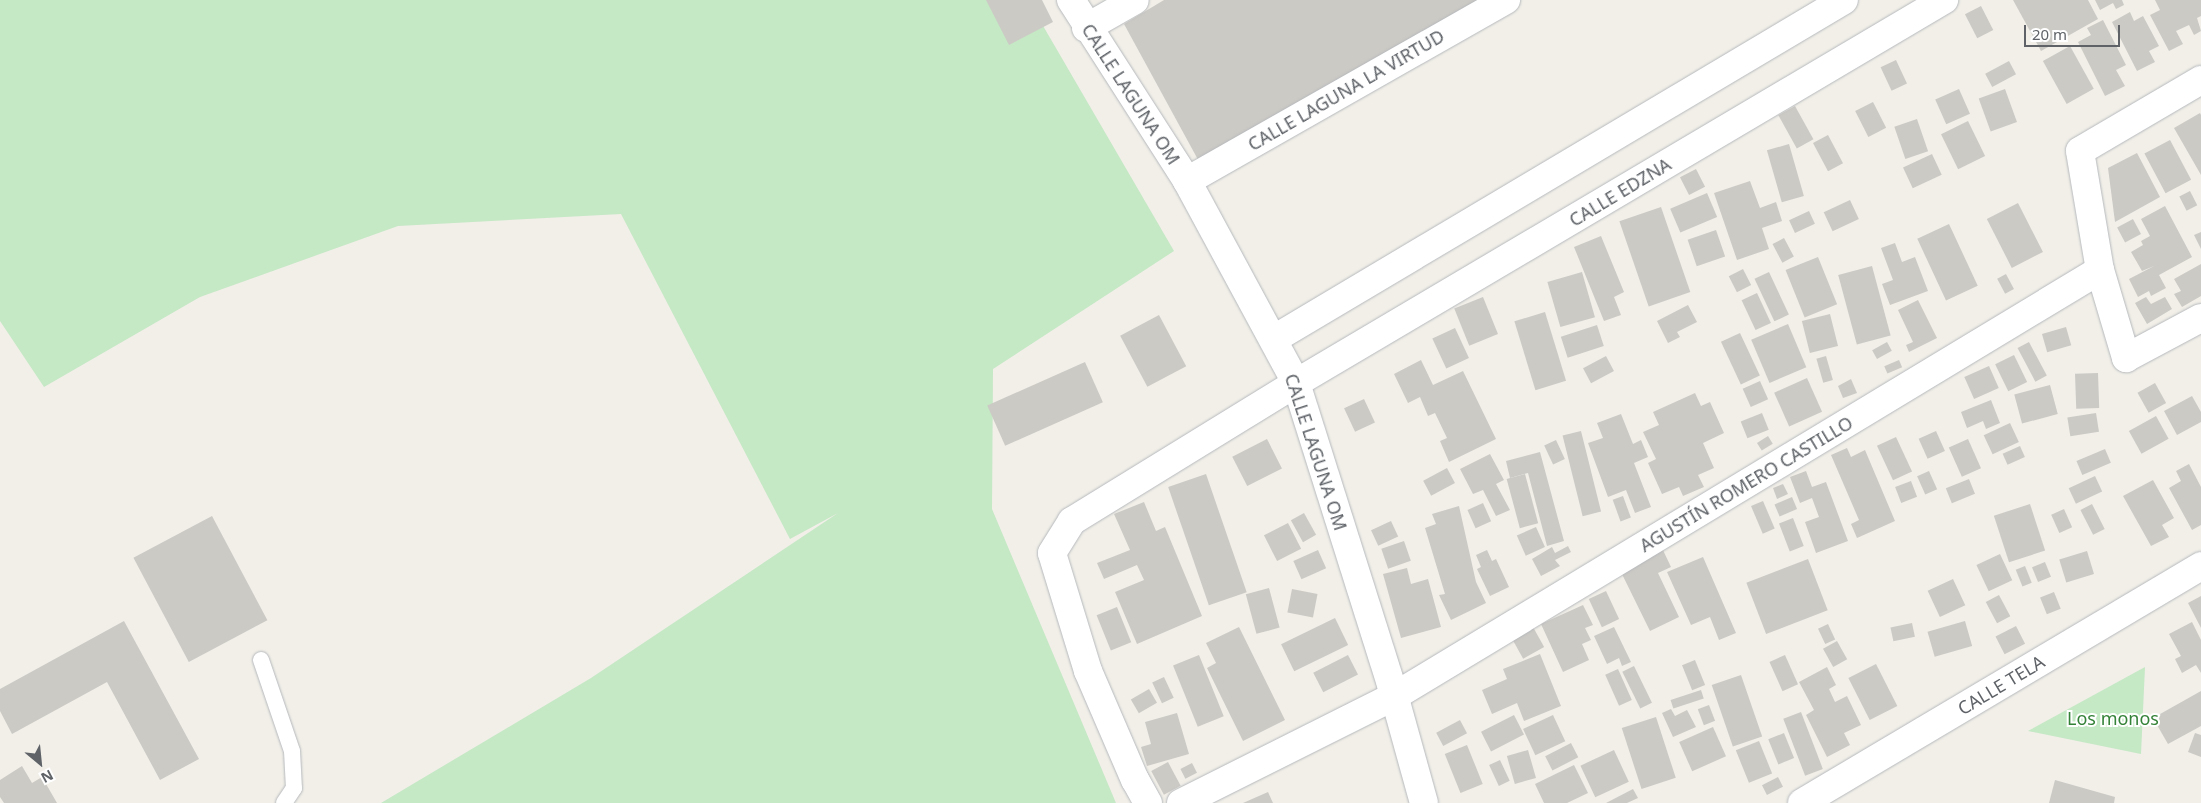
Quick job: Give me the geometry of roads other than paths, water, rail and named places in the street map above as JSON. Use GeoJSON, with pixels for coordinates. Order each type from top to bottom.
{"type":"FeatureCollection","features":[{"type":"Feature","properties":{"kind":"street","name":"CALLE LAGUNA OM"},"geometry":{"type":"LineString","coordinates":[[1070,0],[1086,28],[1187,181],[1274,339],[1296,384],[1424,803]]}},
{"type":"Feature","properties":{"kind":"street"},"geometry":{"type":"LineString","coordinates":[[1086,28],[1135,0]]}},
{"type":"Feature","properties":{"kind":"street","name":"CALLE LAGUNA LA VIRTUD"},"geometry":{"type":"LineString","coordinates":[[1187,181],[1506,0]]}},
{"type":"Feature","properties":{"kind":"street"},"geometry":{"type":"LineString","coordinates":[[1274,339],[1844,0]]}},
{"type":"Feature","properties":{"kind":"street","name":"CALLE EDZNA"},"geometry":{"type":"LineString","coordinates":[[1148,803],[1134,780],[1088,671],[1052,553],[1072,521],[1296,384],[1944,0]]}},
{"type":"Feature","properties":{"kind":"street"},"geometry":{"type":"LineString","coordinates":[[2201,80],[2080,151],[2100,270],[2126,358],[2201,318]]}},
{"type":"Feature","properties":{"kind":"street","name":"AGUSTÍN ROMERO CASTILLO"},"geometry":{"type":"LineString","coordinates":[[1181,803],[1393,697],[2100,270]]}},
{"type":"Feature","properties":{"kind":"street","name":"CALLE TELA"},"geometry":{"type":"LineString","coordinates":[[1802,803],[2201,566]]}},
{"type":"Feature","properties":{"kind":"lane"},"geometry":{"type":"LineString","coordinates":[[261,660],[292,751],[294,788],[284,803]]}},
{"type":"Feature","properties":{"kind":"park label","name":"Los monos"},"geometry":{"type":"Point","coordinates":[2113,718]}}]}
